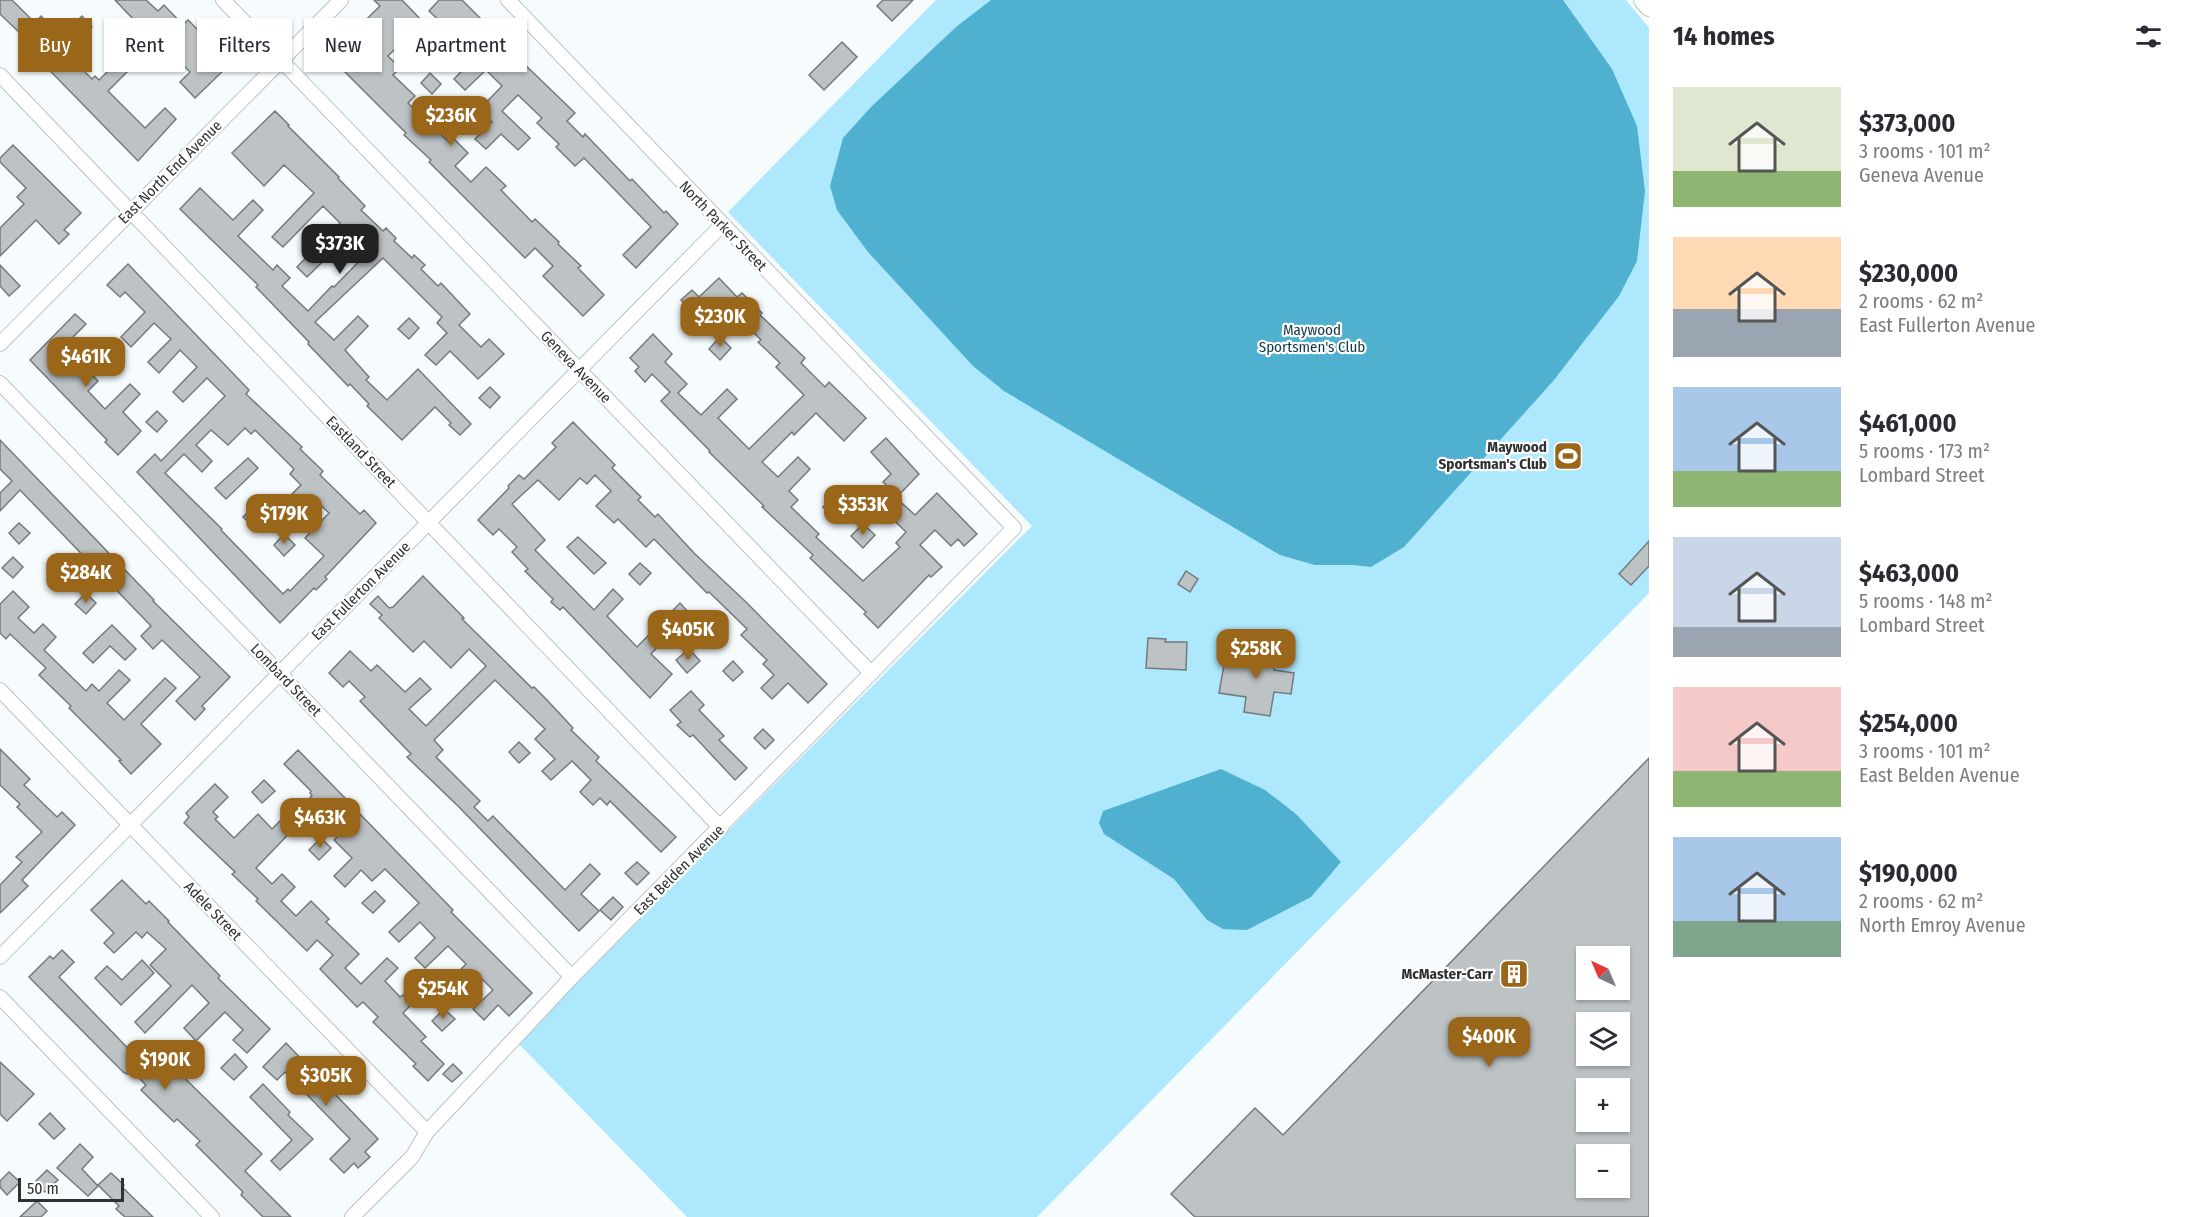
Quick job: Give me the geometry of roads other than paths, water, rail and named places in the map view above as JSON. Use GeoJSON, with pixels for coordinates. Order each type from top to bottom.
{"type":"FeatureCollection","features":[{"type":"Feature","properties":{"kind":"street","name":"Geneva Avenue"},"geometry":{"type":"LineString","coordinates":[[223,0],[240,18]]}},
{"type":"Feature","properties":{"kind":"street","name":"East North End Avenue"},"geometry":{"type":"LineString","coordinates":[[292,49],[341,0]]}},
{"type":"Feature","properties":{"kind":"street","name":"North Parker Street"},"geometry":{"type":"LineString","coordinates":[[508,0],[1014,528]]}},
{"type":"Feature","properties":{"kind":"street"},"geometry":{"type":"LineString","coordinates":[[1643,0],[1649,7]]}},
{"type":"Feature","properties":{"kind":"street","name":"East North End Avenue"},"geometry":{"type":"LineString","coordinates":[[0,344],[269,72]]}},
{"type":"Feature","properties":{"kind":"street","name":"Geneva Avenue"},"geometry":{"type":"LineString","coordinates":[[291,72],[871,673]]}},
{"type":"Feature","properties":{"kind":"street","name":"Eastland Street"},"geometry":{"type":"LineString","coordinates":[[0,75],[721,828]]}},
{"type":"Feature","properties":{"kind":"street","name":"East Fullerton Avenue"},"geometry":{"type":"LineString","coordinates":[[0,957],[722,225]]}},
{"type":"Feature","properties":{"kind":"street","name":"Lombard Street"},"geometry":{"type":"LineString","coordinates":[[0,383],[572,977]]}},
{"type":"Feature","properties":{"kind":"street","name":"East Belden Avenue"},"geometry":{"type":"LineString","coordinates":[[352,1217],[412,1157],[426,1132],[572,977],[1014,528]]}},
{"type":"Feature","properties":{"kind":"street","name":"Adele Street"},"geometry":{"type":"LineString","coordinates":[[0,690],[426,1132]]}},
{"type":"Feature","properties":{"kind":"street"},"geometry":{"type":"LineString","coordinates":[[0,997],[212,1217]]}},
{"type":"Feature","properties":{"kind":"place","name":"Maywood Sportsman's Club"},"geometry":{"type":"Point","coordinates":[1568,456]}},
{"type":"Feature","properties":{"kind":"place","name":"McMaster-Carr"},"geometry":{"type":"Point","coordinates":[1514,974]}},
{"type":"Feature","properties":{"kind":"park label","name":"Maywood Sportsmen's Club"},"geometry":{"type":"Point","coordinates":[1312,338]}}]}
